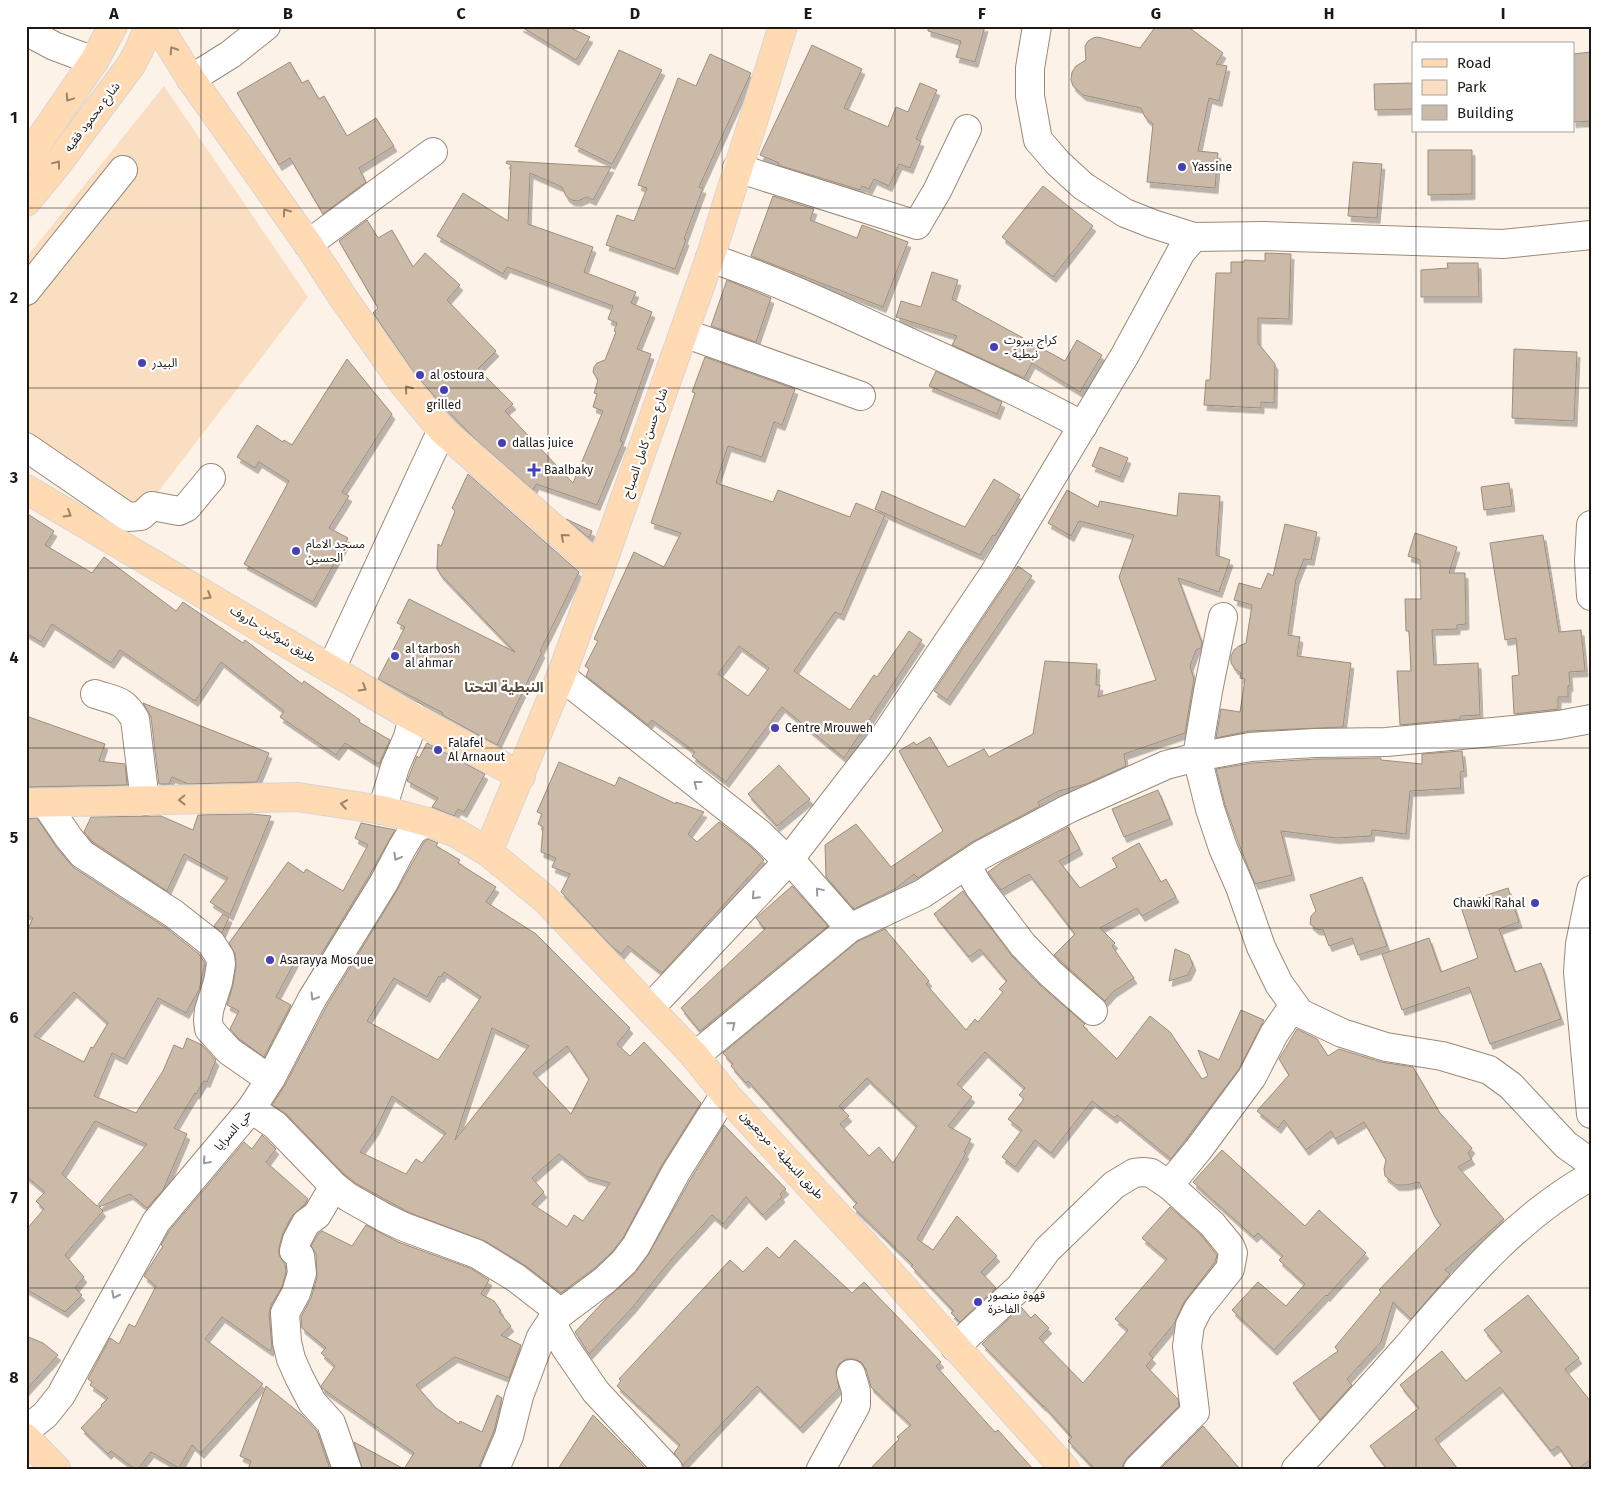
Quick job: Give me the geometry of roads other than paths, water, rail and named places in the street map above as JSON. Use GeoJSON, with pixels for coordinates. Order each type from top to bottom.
{"type":"FeatureCollection","features":[{"type":"Feature","properties":{"kind":"main road"},"geometry":{"type":"LineString","coordinates":[[26,160],[94,61],[113,26]]}},
{"type":"Feature","properties":{"kind":"main road","name":"شارع محمود فقيه"},"geometry":{"type":"LineString","coordinates":[[26,202],[55,167],[131,65],[140,50],[149,26]]}},
{"type":"Feature","properties":{"kind":"main road"},"geometry":{"type":"LineString","coordinates":[[158,26],[191,79],[308,244],[398,376],[442,430],[600,569]]}},
{"type":"Feature","properties":{"kind":"main road","name":"شارع حسن كامل الصباح"},"geometry":{"type":"LineString","coordinates":[[488,852],[561,676],[600,569],[710,258],[783,26]]}},
{"type":"Feature","properties":{"kind":"main road","name":"طريق شوكين حاروف"},"geometry":{"type":"LineString","coordinates":[[26,489],[331,669],[521,776]]}},
{"type":"Feature","properties":{"kind":"main road","name":"طريق النبطية - مرجعيون"},"geometry":{"type":"LineString","coordinates":[[36,803],[298,797],[382,810],[428,822],[456,833],[488,852],[545,899],[695,1056],[725,1094],[1065,1469]]}},
{"type":"Feature","properties":{"kind":"main road"},"geometry":{"type":"LineString","coordinates":[[26,1438],[56,1469]]}},
{"type":"Feature","properties":{"kind":"street"},"geometry":{"type":"LineString","coordinates":[[191,79],[231,54],[266,26]]}},
{"type":"Feature","properties":{"kind":"street"},"geometry":{"type":"LineString","coordinates":[[1037,26],[1030,68],[1030,96],[1038,140],[1058,163],[1083,186],[1125,212],[1153,224],[1194,237],[1264,236],[1503,244],[1591,235]]}},
{"type":"Feature","properties":{"kind":"street"},"geometry":{"type":"LineString","coordinates":[[26,31],[54,46],[94,61]]}},
{"type":"Feature","properties":{"kind":"street"},"geometry":{"type":"LineString","coordinates":[[737,168],[917,225],[937,191],[967,129]]}},
{"type":"Feature","properties":{"kind":"street"},"geometry":{"type":"LineString","coordinates":[[308,244],[433,152]]}},
{"type":"Feature","properties":{"kind":"street"},"geometry":{"type":"LineString","coordinates":[[26,290],[124,170]]}},
{"type":"Feature","properties":{"kind":"street"},"geometry":{"type":"LineString","coordinates":[[650,1008],[788,861],[884,737],[995,572],[1126,355],[1181,252],[1194,237]]}},
{"type":"Feature","properties":{"kind":"street"},"geometry":{"type":"LineString","coordinates":[[710,258],[749,271],[808,296],[1040,403],[1083,426]]}},
{"type":"Feature","properties":{"kind":"street"},"geometry":{"type":"LineString","coordinates":[[684,332],[861,396]]}},
{"type":"Feature","properties":{"kind":"street"},"geometry":{"type":"LineString","coordinates":[[331,669],[442,430]]}},
{"type":"Feature","properties":{"kind":"street"},"geometry":{"type":"LineString","coordinates":[[26,447],[128,518],[141,516],[152,506],[179,511],[187,507],[211,478]]}},
{"type":"Feature","properties":{"kind":"street"},"geometry":{"type":"LineString","coordinates":[[1591,525],[1589,561],[1591,596]]}},
{"type":"Feature","properties":{"kind":"street"},"geometry":{"type":"LineString","coordinates":[[1223,618],[1197,757],[1210,809],[1261,947],[1278,984],[1300,1013],[1342,1033],[1386,1047],[1442,1056],[1489,1070],[1511,1086],[1566,1145],[1591,1165],[1567,1190],[1520,1225],[1443,1305],[1296,1469]]}},
{"type":"Feature","properties":{"kind":"street"},"geometry":{"type":"LineString","coordinates":[[561,676],[760,834],[788,861],[798,867],[850,928]]}},
{"type":"Feature","properties":{"kind":"street"},"geometry":{"type":"LineString","coordinates":[[95,694],[122,702],[135,719],[145,801]]}},
{"type":"Feature","properties":{"kind":"street"},"geometry":{"type":"LineString","coordinates":[[382,810],[408,737],[413,716]]}},
{"type":"Feature","properties":{"kind":"street"},"geometry":{"type":"LineString","coordinates":[[695,1056],[850,928],[922,894],[981,855],[1076,805],[1166,765],[1250,747],[1315,743],[1386,742],[1559,725],[1591,719]]}},
{"type":"Feature","properties":{"kind":"street"},"geometry":{"type":"LineString","coordinates":[[36,803],[82,854],[174,914],[211,943],[222,964],[209,1010],[209,1029],[229,1051],[256,1071],[272,1078]]}},
{"type":"Feature","properties":{"kind":"street","name":"حي السرايا"},"geometry":{"type":"LineString","coordinates":[[26,1430],[45,1415],[61,1395],[156,1222],[251,1109],[272,1078],[312,999],[383,884],[402,848],[413,830],[428,822]]}},
{"type":"Feature","properties":{"kind":"street"},"geometry":{"type":"LineString","coordinates":[[966,865],[979,887],[1023,945],[1051,974],[1093,1010]]}},
{"type":"Feature","properties":{"kind":"street"},"geometry":{"type":"LineString","coordinates":[[1591,890],[1580,944],[1578,972],[1591,1114]]}},
{"type":"Feature","properties":{"kind":"street"},"geometry":{"type":"LineString","coordinates":[[1169,1185],[1198,1150],[1252,1077],[1274,1034],[1294,1005]]}},
{"type":"Feature","properties":{"kind":"street"},"geometry":{"type":"LineString","coordinates":[[495,1469],[509,1436],[519,1396],[541,1337],[556,1317],[605,1280],[624,1262],[636,1246],[676,1172],[725,1094]]}},
{"type":"Feature","properties":{"kind":"street"},"geometry":{"type":"LineString","coordinates":[[251,1109],[275,1125],[334,1186],[348,1197],[385,1218],[477,1254],[499,1266],[537,1293],[556,1317],[565,1347],[596,1392],[668,1469]]}},
{"type":"Feature","properties":{"kind":"street"},"geometry":{"type":"LineString","coordinates":[[955,1347],[1020,1287],[1047,1250],[1114,1185],[1134,1173],[1144,1172],[1169,1185],[1212,1224],[1230,1246],[1233,1253],[1230,1269],[1198,1309],[1190,1325],[1187,1346],[1195,1412],[1138,1469]]}},
{"type":"Feature","properties":{"kind":"street"},"geometry":{"type":"LineString","coordinates":[[334,1186],[316,1214],[306,1223],[297,1240],[294,1250],[300,1256],[302,1273],[296,1293],[285,1312],[287,1342],[291,1360],[312,1402],[331,1423],[347,1469]]}},
{"type":"Feature","properties":{"kind":"street"},"geometry":{"type":"LineString","coordinates":[[821,1469],[856,1405],[856,1391],[851,1374]]}},
{"type":"Feature","properties":{"kind":"place","name":"Yassine"},"geometry":{"type":"Point","coordinates":[1182,167]}},
{"type":"Feature","properties":{"kind":"place","name":"كراج بيروت - نبطية"},"geometry":{"type":"Point","coordinates":[994,347]}},
{"type":"Feature","properties":{"kind":"place","name":"البيدر"},"geometry":{"type":"Point","coordinates":[142,363]}},
{"type":"Feature","properties":{"kind":"place","name":"al ostoura"},"geometry":{"type":"Point","coordinates":[420,375]}},
{"type":"Feature","properties":{"kind":"place","name":"grilled"},"geometry":{"type":"Point","coordinates":[444,390]}},
{"type":"Feature","properties":{"kind":"place","name":"dallas juice"},"geometry":{"type":"Point","coordinates":[502,443]}},
{"type":"Feature","properties":{"kind":"place","name":"Baalbaky"},"geometry":{"type":"Point","coordinates":[534,470]}},
{"type":"Feature","properties":{"kind":"place","name":"مسجد الامام الحسين"},"geometry":{"type":"Point","coordinates":[296,551]}},
{"type":"Feature","properties":{"kind":"place","name":"al tarbosh al ahmar"},"geometry":{"type":"Point","coordinates":[395,656]}},
{"type":"Feature","properties":{"kind":"place","name":"Centre Mrouweh"},"geometry":{"type":"Point","coordinates":[775,728]}},
{"type":"Feature","properties":{"kind":"place","name":"Falafel Al Arnaout"},"geometry":{"type":"Point","coordinates":[438,750]}},
{"type":"Feature","properties":{"kind":"place","name":"Chawki Rahal"},"geometry":{"type":"Point","coordinates":[1535,903]}},
{"type":"Feature","properties":{"kind":"place","name":"Asarayya Mosque"},"geometry":{"type":"Point","coordinates":[270,960]}},
{"type":"Feature","properties":{"kind":"place","name":"قهوة منصور الفاخرة"},"geometry":{"type":"Point","coordinates":[978,1302]}},
{"type":"Feature","properties":{"kind":"district","name":"النبطية التحتا"},"geometry":{"type":"Point","coordinates":[504,687]}}]}
